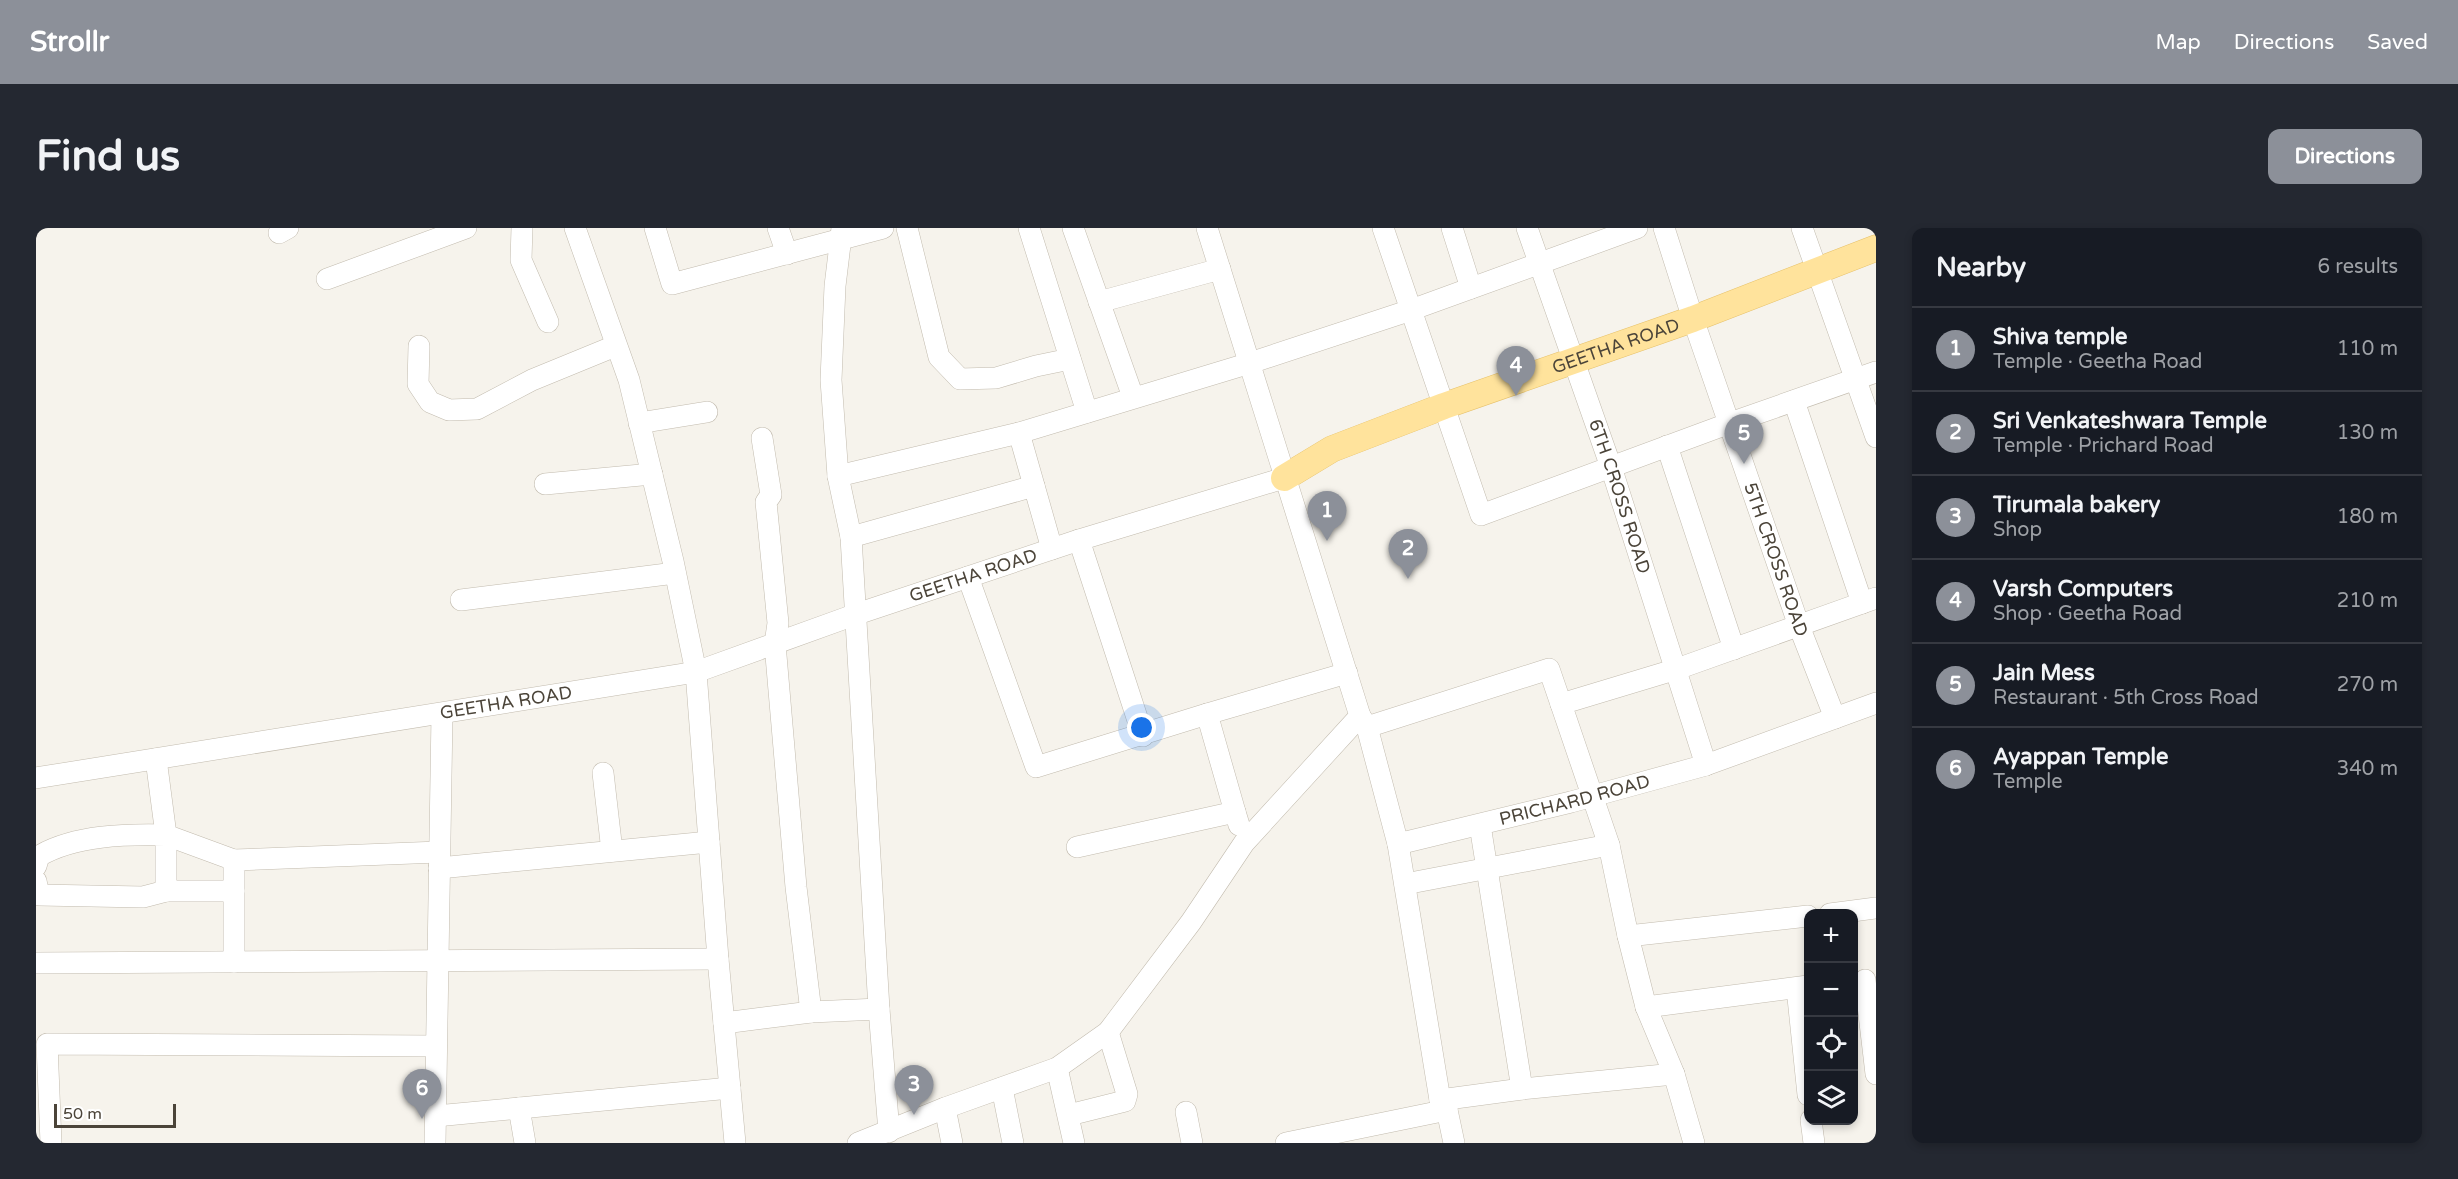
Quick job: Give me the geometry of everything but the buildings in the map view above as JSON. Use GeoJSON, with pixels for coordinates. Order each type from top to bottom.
{"type":"FeatureCollection","features":[{"type":"Feature","properties":{"kind":"main road","name":"GEETHA ROAD"},"geometry":{"type":"LineString","coordinates":[[1284,478],[1332,449],[1444,406],[1693,319],[1876,248]]}},
{"type":"Feature","properties":{"kind":"street"},"geometry":{"type":"LineString","coordinates":[[327,279],[466,228]]}},
{"type":"Feature","properties":{"kind":"street"},"geometry":{"type":"LineString","coordinates":[[522,228],[521,260],[548,322]]}},
{"type":"Feature","properties":{"kind":"street"},"geometry":{"type":"LineString","coordinates":[[575,228],[615,346],[629,380],[696,672],[717,959],[735,1143]]}},
{"type":"Feature","properties":{"kind":"street"},"geometry":{"type":"LineString","coordinates":[[655,228],[672,284],[787,254],[840,234],[883,228]]}},
{"type":"Feature","properties":{"kind":"street"},"geometry":{"type":"LineString","coordinates":[[778,228],[787,254]]}},
{"type":"Feature","properties":{"kind":"street"},"geometry":{"type":"LineString","coordinates":[[907,228],[939,357],[960,379],[996,378],[1070,359]]}},
{"type":"Feature","properties":{"kind":"street"},"geometry":{"type":"LineString","coordinates":[[1029,228],[1087,412]]}},
{"type":"Feature","properties":{"kind":"street"},"geometry":{"type":"LineString","coordinates":[[1073,228],[1133,397]]}},
{"type":"Feature","properties":{"kind":"street"},"geometry":{"type":"LineString","coordinates":[[1208,228],[1284,478],[1363,722],[1398,844],[1444,1105],[1454,1143]]}},
{"type":"Feature","properties":{"kind":"street"},"geometry":{"type":"LineString","coordinates":[[1383,228],[1480,515],[1876,372]]}},
{"type":"Feature","properties":{"kind":"street"},"geometry":{"type":"LineString","coordinates":[[1452,228],[1471,288]]}},
{"type":"Feature","properties":{"kind":"street","name":"6TH CROSS ROAD"},"geometry":{"type":"LineString","coordinates":[[1527,228],[1611,467],[1706,765]]}},
{"type":"Feature","properties":{"kind":"street"},"geometry":{"type":"LineString","coordinates":[[838,476],[1019,433],[1250,363],[1411,310],[1539,264],[1602,234],[1637,228]]}},
{"type":"Feature","properties":{"kind":"street","name":"5TH CROSS ROAD"},"geometry":{"type":"LineString","coordinates":[[1664,228],[1799,626],[1835,718]]}},
{"type":"Feature","properties":{"kind":"street"},"geometry":{"type":"LineString","coordinates":[[1802,228],[1876,437]]}},
{"type":"Feature","properties":{"kind":"street"},"geometry":{"type":"LineString","coordinates":[[840,234],[831,380],[838,476],[851,537],[879,1009],[903,1133]]}},
{"type":"Feature","properties":{"kind":"street"},"geometry":{"type":"LineString","coordinates":[[1099,302],[1220,269]]}},
{"type":"Feature","properties":{"kind":"street"},"geometry":{"type":"LineString","coordinates":[[419,346],[418,384],[430,402],[449,410],[477,410],[532,380],[615,346]]}},
{"type":"Feature","properties":{"kind":"street"},"geometry":{"type":"LineString","coordinates":[[1561,704],[1677,669],[1869,600],[1794,401]]}},
{"type":"Feature","properties":{"kind":"street"},"geometry":{"type":"LineString","coordinates":[[639,423],[707,412]]}},
{"type":"Feature","properties":{"kind":"street"},"geometry":{"type":"LineString","coordinates":[[1019,433],[1052,549]]}},
{"type":"Feature","properties":{"kind":"street"},"geometry":{"type":"LineString","coordinates":[[762,438],[771,495],[766,502],[777,623],[775,644],[796,887],[811,1012]]}},
{"type":"Feature","properties":{"kind":"street"},"geometry":{"type":"LineString","coordinates":[[1667,446],[1734,649]]}},
{"type":"Feature","properties":{"kind":"street"},"geometry":{"type":"LineString","coordinates":[[545,484],[652,474]]}},
{"type":"Feature","properties":{"kind":"street","name":"GEETHA ROAD"},"geometry":{"type":"LineString","coordinates":[[36,778],[442,715],[696,672],[854,615],[1079,540],[1284,478]]}},
{"type":"Feature","properties":{"kind":"street"},"geometry":{"type":"LineString","coordinates":[[851,537],[1034,486]]}},
{"type":"Feature","properties":{"kind":"street"},"geometry":{"type":"LineString","coordinates":[[1079,540],[1143,736]]}},
{"type":"Feature","properties":{"kind":"street"},"geometry":{"type":"LineString","coordinates":[[461,600],[675,573]]}},
{"type":"Feature","properties":{"kind":"street"},"geometry":{"type":"LineString","coordinates":[[968,577],[1036,767],[1347,673]]}},
{"type":"Feature","properties":{"kind":"street"},"geometry":{"type":"LineString","coordinates":[[858,1143],[903,1133],[945,1108],[1057,1068],[1108,1032],[1191,922],[1244,843],[1363,722],[1548,669],[1609,845],[1646,1007],[1674,1074],[1694,1143]]}},
{"type":"Feature","properties":{"kind":"street","name":"PRICHARD ROAD"},"geometry":{"type":"LineString","coordinates":[[1398,844],[1480,825],[1706,765],[1876,703]]}},
{"type":"Feature","properties":{"kind":"street"},"geometry":{"type":"LineString","coordinates":[[1207,714],[1244,843]]}},
{"type":"Feature","properties":{"kind":"street"},"geometry":{"type":"LineString","coordinates":[[435,1143],[442,715]]}},
{"type":"Feature","properties":{"kind":"street"},"geometry":{"type":"LineString","coordinates":[[156,759],[166,835],[166,891]]}},
{"type":"Feature","properties":{"kind":"street"},"geometry":{"type":"LineString","coordinates":[[603,773],[612,851]]}},
{"type":"Feature","properties":{"kind":"street"},"geometry":{"type":"LineString","coordinates":[[1077,847],[1235,812]]}},
{"type":"Feature","properties":{"kind":"street"},"geometry":{"type":"LineString","coordinates":[[1480,825],[1522,1089]]}},
{"type":"Feature","properties":{"kind":"street"},"geometry":{"type":"LineString","coordinates":[[36,866],[39,856],[54,848],[122,834],[166,835],[234,860],[439,860],[612,851],[709,842]]}},
{"type":"Feature","properties":{"kind":"street"},"geometry":{"type":"LineString","coordinates":[[1405,884],[1609,845]]}},
{"type":"Feature","properties":{"kind":"street"},"geometry":{"type":"LineString","coordinates":[[234,860],[234,963]]}},
{"type":"Feature","properties":{"kind":"street"},"geometry":{"type":"LineString","coordinates":[[36,881],[39,895],[143,897],[166,891],[234,891]]}},
{"type":"Feature","properties":{"kind":"street"},"geometry":{"type":"LineString","coordinates":[[1858,910],[1876,908]]}},
{"type":"Feature","properties":{"kind":"street"},"geometry":{"type":"LineString","coordinates":[[1628,936],[1804,917]]}},
{"type":"Feature","properties":{"kind":"street"},"geometry":{"type":"LineString","coordinates":[[36,963],[717,959]]}},
{"type":"Feature","properties":{"kind":"street"},"geometry":{"type":"LineString","coordinates":[[1865,980],[1876,1074]]}},
{"type":"Feature","properties":{"kind":"street"},"geometry":{"type":"LineString","coordinates":[[1646,1007],[1803,987],[1808,1071]]}},
{"type":"Feature","properties":{"kind":"street"},"geometry":{"type":"LineString","coordinates":[[724,1023],[811,1012],[879,1009]]}},
{"type":"Feature","properties":{"kind":"street"},"geometry":{"type":"LineString","coordinates":[[1069,1115],[1125,1101],[1127,1094],[1108,1032]]}},
{"type":"Feature","properties":{"kind":"street"},"geometry":{"type":"LineString","coordinates":[[51,1143],[42,1063],[47,1044],[436,1046]]}},
{"type":"Feature","properties":{"kind":"street"},"geometry":{"type":"LineString","coordinates":[[1057,1068],[1074,1143]]}},
{"type":"Feature","properties":{"kind":"street"},"geometry":{"type":"LineString","coordinates":[[1286,1143],[1385,1133],[1444,1105],[1522,1089],[1674,1074]]}},
{"type":"Feature","properties":{"kind":"street"},"geometry":{"type":"LineString","coordinates":[[436,1116],[730,1088]]}},
{"type":"Feature","properties":{"kind":"street"},"geometry":{"type":"LineString","coordinates":[[1002,1088],[1013,1143]]}},
{"type":"Feature","properties":{"kind":"street"},"geometry":{"type":"LineString","coordinates":[[519,1108],[525,1143]]}},
{"type":"Feature","properties":{"kind":"street"},"geometry":{"type":"LineString","coordinates":[[945,1108],[952,1143]]}},
{"type":"Feature","properties":{"kind":"street"},"geometry":{"type":"LineString","coordinates":[[1186,1112],[1192,1143]]}},
{"type":"Feature","properties":{"kind":"street"},"geometry":{"type":"LineString","coordinates":[[1812,1125],[1814,1143]]}},
{"type":"Feature","properties":{"kind":"place","name":"Varsh Computers"},"geometry":{"type":"Point","coordinates":[1516,396]}},
{"type":"Feature","properties":{"kind":"place","name":"Jain Mess"},"geometry":{"type":"Point","coordinates":[1744,464]}},
{"type":"Feature","properties":{"kind":"place","name":"Shiva temple"},"geometry":{"type":"Point","coordinates":[1327,541]}},
{"type":"Feature","properties":{"kind":"place","name":"Sri Venkateshwara Temple"},"geometry":{"type":"Point","coordinates":[1408,579]}},
{"type":"Feature","properties":{"kind":"place","name":"Tirumala bakery"},"geometry":{"type":"Point","coordinates":[914,1115]}},
{"type":"Feature","properties":{"kind":"place","name":"Ayappan Temple"},"geometry":{"type":"Point","coordinates":[422,1119]}}]}
